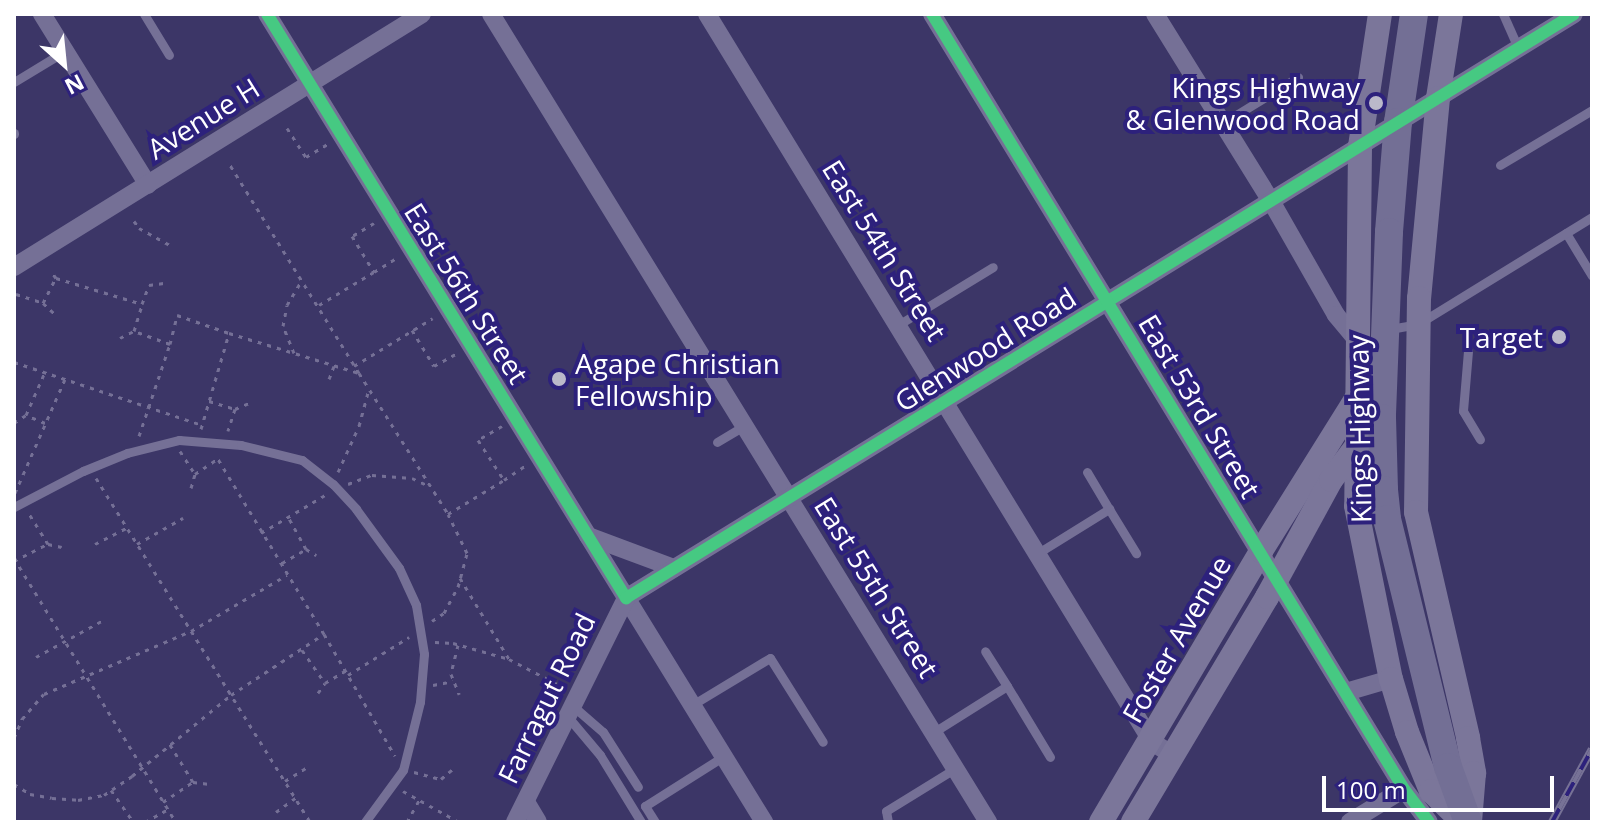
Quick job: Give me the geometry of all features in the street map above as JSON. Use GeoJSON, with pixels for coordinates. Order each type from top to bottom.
{"type":"FeatureCollection","features":[{"type":"Feature","properties":{"kind":"main road","name":"Kings Highway"},"geometry":{"type":"LineString","coordinates":[[1414,14],[1398,122],[1383,366],[1387,519],[1448,767],[1467,822]]}},
{"type":"Feature","properties":{"kind":"street"},"geometry":{"type":"LineString","coordinates":[[42,14],[148,185]]}},
{"type":"Feature","properties":{"kind":"street","name":"East 56th Street"},"geometry":{"type":"LineString","coordinates":[[267,14],[764,822]]}},
{"type":"Feature","properties":{"kind":"street","name":"Avenue H"},"geometry":{"type":"LineString","coordinates":[[14,267],[422,14]]}},
{"type":"Feature","properties":{"kind":"street","name":"East 55th Street"},"geometry":{"type":"LineString","coordinates":[[491,14],[988,822]]}},
{"type":"Feature","properties":{"kind":"street","name":"East 54th Street"},"geometry":{"type":"LineString","coordinates":[[707,14],[1152,742],[1173,755]]}},
{"type":"Feature","properties":{"kind":"street","name":"East 53rd Street"},"geometry":{"type":"LineString","coordinates":[[932,14],[1404,789],[1429,822]]}},
{"type":"Feature","properties":{"kind":"street"},"geometry":{"type":"LineString","coordinates":[[1155,14],[1271,201],[1336,315],[1383,366]]}},
{"type":"Feature","properties":{"kind":"street","name":"Kings Highway"},"geometry":{"type":"LineString","coordinates":[[1451,14],[1438,98],[1418,324],[1416,512],[1474,773],[1467,822]]}},
{"type":"Feature","properties":{"kind":"street","name":"Glenwood Road"},"geometry":{"type":"LineString","coordinates":[[626,598],[1574,14]]}},
{"type":"Feature","properties":{"kind":"street","name":"Kings Highway"},"geometry":{"type":"LineString","coordinates":[[1377,17],[1360,146],[1356,506],[1391,679],[1407,732],[1431,791],[1467,822]]}},
{"type":"Feature","properties":{"kind":"street","name":"Foster Avenue"},"geometry":{"type":"LineString","coordinates":[[1101,822],[1152,742],[1261,551],[1356,398],[1383,366]]}},
{"type":"Feature","properties":{"kind":"street","name":"Foster Avenue"},"geometry":{"type":"LineString","coordinates":[[1133,822],[1277,579],[1331,480],[1356,445],[1382,418]]}},
{"type":"Feature","properties":{"kind":"street"},"geometry":{"type":"LineString","coordinates":[[588,536],[674,568]]}},
{"type":"Feature","properties":{"kind":"street","name":"Farragut Road"},"geometry":{"type":"LineString","coordinates":[[515,822],[626,598]]}},
{"type":"Feature","properties":{"kind":"street"},"geometry":{"type":"LineString","coordinates":[[1346,692],[1391,679]]}},
{"type":"Feature","properties":{"kind":"street"},"geometry":{"type":"LineString","coordinates":[[1350,822],[1404,789]]}},
{"type":"Feature","properties":{"kind":"street"},"geometry":{"type":"LineString","coordinates":[[526,802],[538,822]]}},
{"type":"Feature","properties":{"kind":"lane"},"geometry":{"type":"LineString","coordinates":[[144,14],[169,55]]}},
{"type":"Feature","properties":{"kind":"lane"},"geometry":{"type":"LineString","coordinates":[[1503,14],[1518,48]]}},
{"type":"Feature","properties":{"kind":"lane"},"geometry":{"type":"LineString","coordinates":[[14,82],[65,51]]}},
{"type":"Feature","properties":{"kind":"lane"},"geometry":{"type":"LineString","coordinates":[[1223,123],[1298,77]]}},
{"type":"Feature","properties":{"kind":"lane"},"geometry":{"type":"LineString","coordinates":[[1500,165],[1592,110]]}},
{"type":"Feature","properties":{"kind":"lane"},"geometry":{"type":"LineString","coordinates":[[1385,330],[1418,324],[1592,217]]}},
{"type":"Feature","properties":{"kind":"lane"},"geometry":{"type":"LineString","coordinates":[[1566,233],[1592,276]]}},
{"type":"Feature","properties":{"kind":"lane"},"geometry":{"type":"LineString","coordinates":[[898,325],[993,267]]}},
{"type":"Feature","properties":{"kind":"lane"},"geometry":{"type":"LineString","coordinates":[[1468,351],[1463,411],[1480,439]]}},
{"type":"Feature","properties":{"kind":"lane"},"geometry":{"type":"LineString","coordinates":[[717,442],[744,426]]}},
{"type":"Feature","properties":{"kind":"lane"},"geometry":{"type":"LineString","coordinates":[[18,505],[89,468],[173,442],[221,442],[302,460],[335,486],[399,568],[416,605],[422,642],[421,685],[403,770],[365,822]]}},
{"type":"Feature","properties":{"kind":"lane"},"geometry":{"type":"LineString","coordinates":[[1087,472],[1136,553]]}},
{"type":"Feature","properties":{"kind":"lane"},"geometry":{"type":"LineString","coordinates":[[1038,553],[1109,509]]}},
{"type":"Feature","properties":{"kind":"lane"},"geometry":{"type":"LineString","coordinates":[[985,651],[1050,757]]}},
{"type":"Feature","properties":{"kind":"lane"},"geometry":{"type":"LineString","coordinates":[[692,705],[770,658],[823,742]]}},
{"type":"Feature","properties":{"kind":"lane"},"geometry":{"type":"LineString","coordinates":[[934,732],[1007,686]]}},
{"type":"Feature","properties":{"kind":"lane"},"geometry":{"type":"LineString","coordinates":[[574,706],[603,732],[638,787]]}},
{"type":"Feature","properties":{"kind":"lane"},"geometry":{"type":"LineString","coordinates":[[574,706],[641,822]]}},
{"type":"Feature","properties":{"kind":"lane"},"geometry":{"type":"LineString","coordinates":[[655,822],[645,806],[724,756]]}},
{"type":"Feature","properties":{"kind":"lane"},"geometry":{"type":"LineString","coordinates":[[888,822],[886,811],[956,768]]}},
{"type":"Feature","properties":{"kind":"path"},"geometry":{"type":"LineString","coordinates":[[287,128],[306,157],[342,135]]}},
{"type":"Feature","properties":{"kind":"path"},"geometry":{"type":"LineString","coordinates":[[229,163],[431,486],[467,553],[460,578],[444,613],[347,673],[325,683],[318,693]]}},
{"type":"Feature","properties":{"kind":"path"},"geometry":{"type":"LineString","coordinates":[[374,272],[352,236],[389,213]]}},
{"type":"Feature","properties":{"kind":"path"},"geometry":{"type":"LineString","coordinates":[[134,221],[139,228],[173,247]]}},
{"type":"Feature","properties":{"kind":"path"},"geometry":{"type":"LineString","coordinates":[[317,306],[411,249]]}},
{"type":"Feature","properties":{"kind":"path"},"geometry":{"type":"LineString","coordinates":[[51,271],[56,278],[142,304]]}},
{"type":"Feature","properties":{"kind":"path"},"geometry":{"type":"LineString","coordinates":[[43,303],[56,278]]}},
{"type":"Feature","properties":{"kind":"path"},"geometry":{"type":"LineString","coordinates":[[294,353],[283,326],[287,305],[302,280]]}},
{"type":"Feature","properties":{"kind":"path"},"geometry":{"type":"LineString","coordinates":[[134,331],[149,285],[164,283]]}},
{"type":"Feature","properties":{"kind":"path"},"geometry":{"type":"LineString","coordinates":[[16,294],[43,303],[55,314]]}},
{"type":"Feature","properties":{"kind":"path"},"geometry":{"type":"LineString","coordinates":[[354,366],[448,308]]}},
{"type":"Feature","properties":{"kind":"path"},"geometry":{"type":"LineString","coordinates":[[134,452],[177,315],[359,373]]}},
{"type":"Feature","properties":{"kind":"path"},"geometry":{"type":"LineString","coordinates":[[412,330],[434,366],[470,345]]}},
{"type":"Feature","properties":{"kind":"path"},"geometry":{"type":"LineString","coordinates":[[120,338],[134,331],[170,344]]}},
{"type":"Feature","properties":{"kind":"path"},"geometry":{"type":"LineString","coordinates":[[198,441],[229,333]]}},
{"type":"Feature","properties":{"kind":"path"},"geometry":{"type":"LineString","coordinates":[[14,362],[202,425]]}},
{"type":"Feature","properties":{"kind":"path"},"geometry":{"type":"LineString","coordinates":[[329,379],[334,366]]}},
{"type":"Feature","properties":{"kind":"path"},"geometry":{"type":"LineString","coordinates":[[14,423],[26,415],[45,372]]}},
{"type":"Feature","properties":{"kind":"path"},"geometry":{"type":"LineString","coordinates":[[14,494],[65,379]]}},
{"type":"Feature","properties":{"kind":"path"},"geometry":{"type":"LineString","coordinates":[[335,486],[359,426],[369,389]]}},
{"type":"Feature","properties":{"kind":"path"},"geometry":{"type":"LineString","coordinates":[[209,401],[235,409],[249,403]]}},
{"type":"Feature","properties":{"kind":"path"},"geometry":{"type":"LineString","coordinates":[[191,488],[195,474],[216,460],[235,409]]}},
{"type":"Feature","properties":{"kind":"path"},"geometry":{"type":"LineString","coordinates":[[26,415],[45,423]]}},
{"type":"Feature","properties":{"kind":"path"},"geometry":{"type":"LineString","coordinates":[[504,480],[478,440],[515,418]]}},
{"type":"Feature","properties":{"kind":"path"},"geometry":{"type":"LineString","coordinates":[[173,442],[195,474]]}},
{"type":"Feature","properties":{"kind":"path"},"geometry":{"type":"LineString","coordinates":[[448,514],[539,457]]}},
{"type":"Feature","properties":{"kind":"path"},"geometry":{"type":"LineString","coordinates":[[216,460],[324,634],[403,770],[441,779],[453,769]]}},
{"type":"Feature","properties":{"kind":"path"},"geometry":{"type":"LineString","coordinates":[[89,468],[310,822]]}},
{"type":"Feature","properties":{"kind":"path"},"geometry":{"type":"LineString","coordinates":[[261,533],[335,486],[372,475],[412,478],[431,486]]}},
{"type":"Feature","properties":{"kind":"path"},"geometry":{"type":"LineString","coordinates":[[18,505],[48,544]]}},
{"type":"Feature","properties":{"kind":"path"},"geometry":{"type":"LineString","coordinates":[[288,517],[306,549],[316,555]]}},
{"type":"Feature","properties":{"kind":"path"},"geometry":{"type":"LineString","coordinates":[[137,544],[183,518]]}},
{"type":"Feature","properties":{"kind":"path"},"geometry":{"type":"LineString","coordinates":[[95,544],[127,528]]}},
{"type":"Feature","properties":{"kind":"path"},"geometry":{"type":"LineString","coordinates":[[62,547],[48,544],[15,560],[176,822]]}},
{"type":"Feature","properties":{"kind":"path"},"geometry":{"type":"LineString","coordinates":[[280,564],[306,549]]}},
{"type":"Feature","properties":{"kind":"path"},"geometry":{"type":"LineString","coordinates":[[14,738],[22,719],[44,694],[191,631],[287,575]]}},
{"type":"Feature","properties":{"kind":"path"},"geometry":{"type":"LineString","coordinates":[[460,578],[509,659]]}},
{"type":"Feature","properties":{"kind":"path"},"geometry":{"type":"LineString","coordinates":[[36,657],[105,619]]}},
{"type":"Feature","properties":{"kind":"path"},"geometry":{"type":"LineString","coordinates":[[14,784],[30,794],[78,800],[111,790],[231,695],[324,634]]}},
{"type":"Feature","properties":{"kind":"path"},"geometry":{"type":"LineString","coordinates":[[422,642],[458,645],[509,659],[574,706]]}},
{"type":"Feature","properties":{"kind":"path"},"geometry":{"type":"LineString","coordinates":[[458,645],[453,681],[459,694]]}},
{"type":"Feature","properties":{"kind":"path"},"geometry":{"type":"LineString","coordinates":[[301,649],[325,683]]}},
{"type":"Feature","properties":{"kind":"path"},"geometry":{"type":"LineString","coordinates":[[421,685],[453,681]]}},
{"type":"Feature","properties":{"kind":"path"},"geometry":{"type":"LineString","coordinates":[[169,743],[193,782]]}},
{"type":"Feature","properties":{"kind":"path"},"geometry":{"type":"LineString","coordinates":[[285,781],[307,767]]}},
{"type":"Feature","properties":{"kind":"path"},"geometry":{"type":"LineString","coordinates":[[163,802],[193,782],[210,784]]}},
{"type":"Feature","properties":{"kind":"path"},"geometry":{"type":"LineString","coordinates":[[393,785],[459,822]]}},
{"type":"Feature","properties":{"kind":"path"},"geometry":{"type":"LineString","coordinates":[[111,790],[133,822]]}},
{"type":"Feature","properties":{"kind":"path"},"geometry":{"type":"LineString","coordinates":[[276,812],[295,798]]}},
{"type":"Feature","properties":{"kind":"path"},"geometry":{"type":"LineString","coordinates":[[407,822],[419,800]]}},
{"type":"Feature","properties":{"kind":"path"},"geometry":{"type":"LineString","coordinates":[[145,822],[168,809]]}},
{"type":"Feature","properties":{"kind":"railway"},"geometry":{"type":"LineString","coordinates":[[1552,822],[1592,749]]}},
{"type":"Feature","properties":{"kind":"cycle path"},"geometry":{"type":"LineString","coordinates":[[267,14],[626,598],[1574,14]]}},
{"type":"Feature","properties":{"kind":"cycle path"},"geometry":{"type":"LineString","coordinates":[[932,14],[1404,789],[1429,822]]}},
{"type":"Feature","properties":{"kind":"place","name":"Kings Highway & Glenwood Road"},"geometry":{"type":"Point","coordinates":[1376,103]}},
{"type":"Feature","properties":{"kind":"place","name":"Target"},"geometry":{"type":"Point","coordinates":[1559,337]}},
{"type":"Feature","properties":{"kind":"place","name":"Agape Christian Fellowship"},"geometry":{"type":"Point","coordinates":[559,379]}}]}
